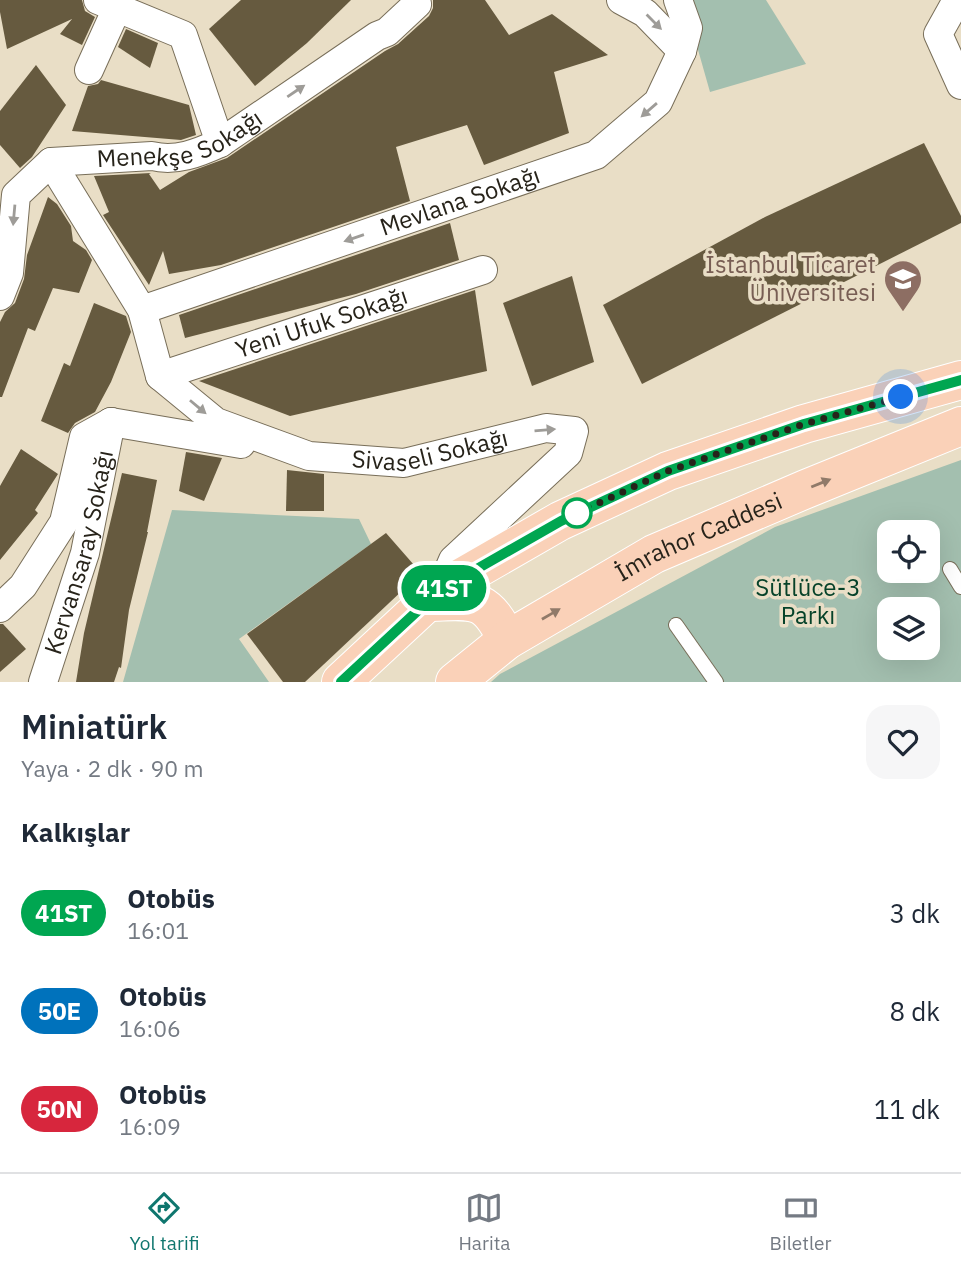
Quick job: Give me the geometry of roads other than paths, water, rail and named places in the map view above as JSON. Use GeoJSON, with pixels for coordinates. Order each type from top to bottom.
{"type":"FeatureCollection","features":[{"type":"Feature","properties":{"kind":"main road"},"geometry":{"type":"LineString","coordinates":[[341,682],[434,596],[561,521],[668,471],[804,424],[957,391]]}},
{"type":"Feature","properties":{"kind":"main road","name":"İmrahor Caddesi"},"geometry":{"type":"LineString","coordinates":[[456,682],[507,640],[654,554],[961,426]]}},
{"type":"Feature","properties":{"kind":"main road"},"geometry":{"type":"LineString","coordinates":[[434,596],[484,605],[497,618],[507,640]]}},
{"type":"Feature","properties":{"kind":"street","name":"Menekşe Sokağı"},"geometry":{"type":"LineString","coordinates":[[51,162],[152,156],[165,160],[198,153],[220,143],[377,36],[387,32],[417,4],[416,0]]}},
{"type":"Feature","properties":{"kind":"street"},"geometry":{"type":"LineString","coordinates":[[621,0],[645,13],[682,51]]}},
{"type":"Feature","properties":{"kind":"street","name":"Mevlana Sokağı"},"geometry":{"type":"LineString","coordinates":[[142,310],[596,155],[658,102],[682,51],[688,29],[678,0]]}},
{"type":"Feature","properties":{"kind":"street"},"geometry":{"type":"LineString","coordinates":[[957,0],[938,34],[961,85]]}},
{"type":"Feature","properties":{"kind":"street"},"geometry":{"type":"LineString","coordinates":[[89,71],[108,4],[183,35],[220,143]]}},
{"type":"Feature","properties":{"kind":"street"},"geometry":{"type":"LineString","coordinates":[[0,296],[9,273],[16,195],[51,162],[142,310],[160,376]]}},
{"type":"Feature","properties":{"kind":"street","name":"Yeni Ufuk Sokağı"},"geometry":{"type":"LineString","coordinates":[[160,376],[483,270]]}},
{"type":"Feature","properties":{"kind":"street","name":"Sivaseli Sokağı"},"geometry":{"type":"LineString","coordinates":[[160,376],[216,422],[309,456],[404,463],[546,428],[574,431],[568,453],[453,560],[434,596]]}},
{"type":"Feature","properties":{"kind":"street"},"geometry":{"type":"LineString","coordinates":[[0,608],[23,586],[64,522],[83,438],[111,422],[309,456]]}},
{"type":"Feature","properties":{"kind":"street","name":"Kervansaray Sokağı"},"geometry":{"type":"LineString","coordinates":[[43,682],[85,553],[111,422]]}},
{"type":"Feature","properties":{"kind":"lane"},"geometry":{"type":"LineString","coordinates":[[950,569],[961,587]]}},
{"type":"Feature","properties":{"kind":"lane"},"geometry":{"type":"LineString","coordinates":[[676,625],[716,682]]}},
{"type":"Feature","properties":{"kind":"place","name":"İstanbul Ticaret Üniversitesi"},"geometry":{"type":"Point","coordinates":[903,313]}},
{"type":"Feature","properties":{"kind":"park label","name":"Sütlüce-3 Parkı"},"geometry":{"type":"Point","coordinates":[808,602]}}]}
